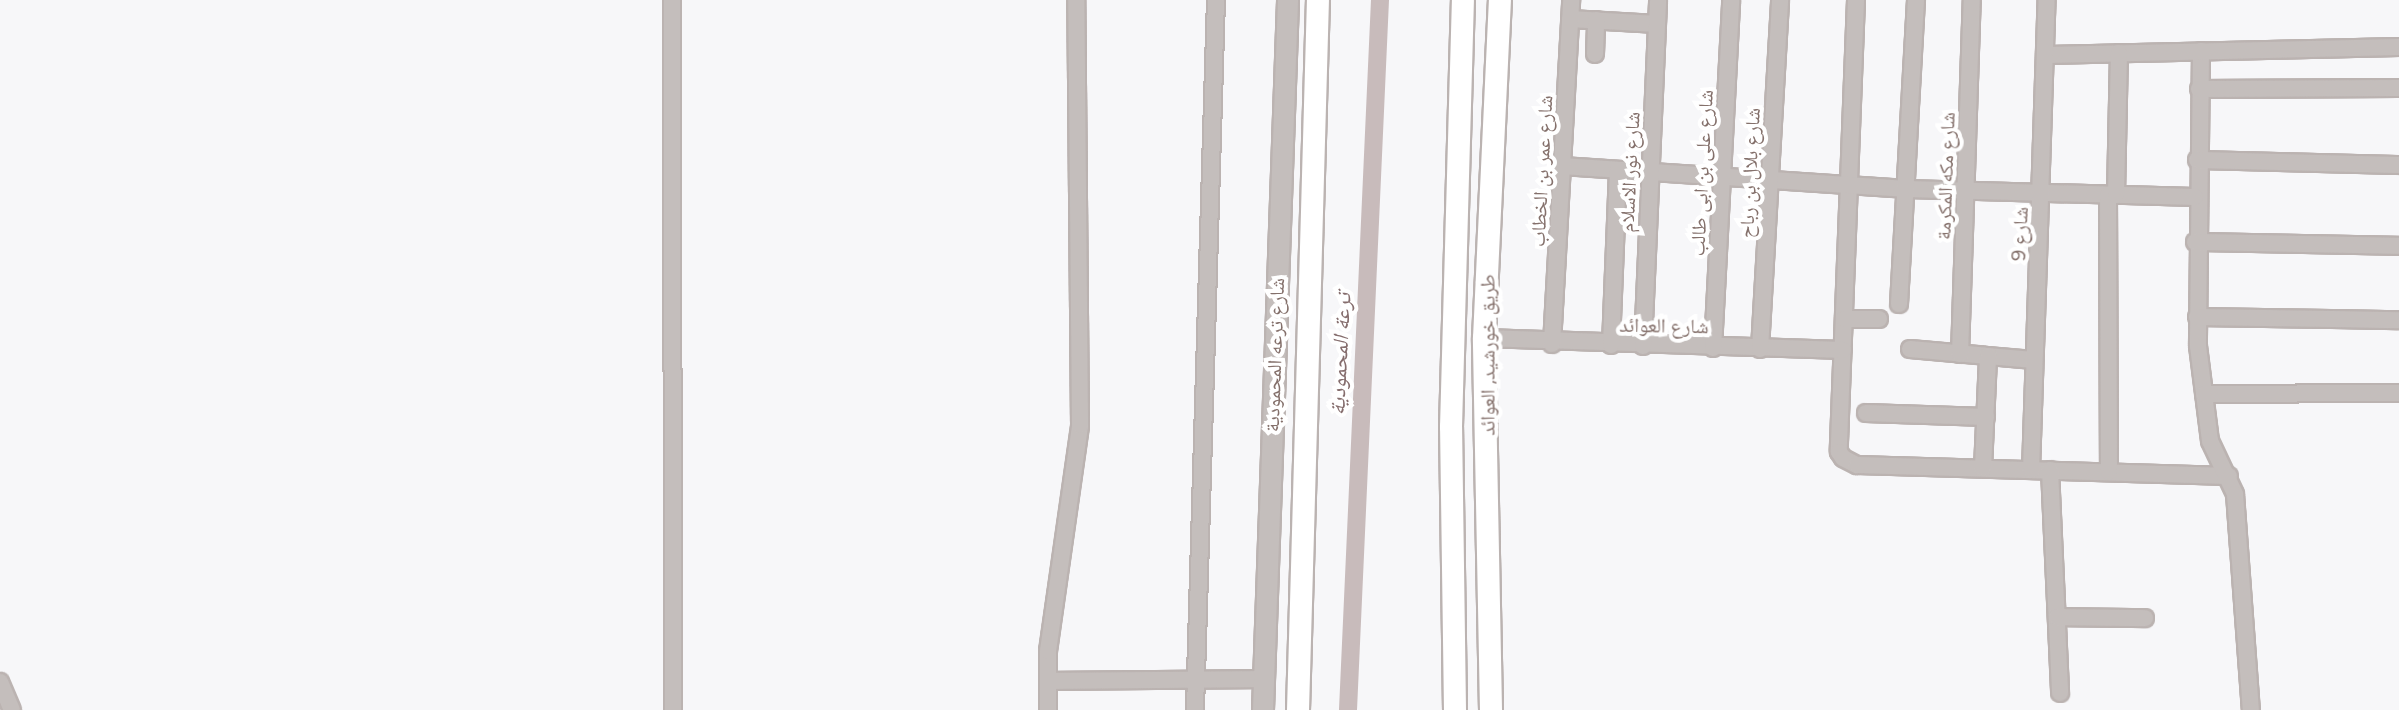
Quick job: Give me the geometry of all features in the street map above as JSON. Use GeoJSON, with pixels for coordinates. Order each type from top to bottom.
{"type":"FeatureCollection","features":[{"type":"Feature","properties":{"kind":"main road"},"geometry":{"type":"LineString","coordinates":[[1298,710],[1318,0]]}},
{"type":"Feature","properties":{"kind":"main road","name":"طريق خورشيد, العوائد"},"geometry":{"type":"LineString","coordinates":[[1455,710],[1451,427],[1463,0]]}},
{"type":"Feature","properties":{"kind":"main road","name":"طريق خورشيد, العوائد"},"geometry":{"type":"LineString","coordinates":[[1491,710],[1484,338],[1500,0]]}},
{"type":"Feature","properties":{"kind":"street"},"geometry":{"type":"LineString","coordinates":[[672,0],[673,710]]}},
{"type":"Feature","properties":{"kind":"street"},"geometry":{"type":"LineString","coordinates":[[1048,710],[1048,651],[1080,425],[1076,0]]}},
{"type":"Feature","properties":{"kind":"street"},"geometry":{"type":"LineString","coordinates":[[1195,710],[1216,0]]}},
{"type":"Feature","properties":{"kind":"street","name":"شارع ترعه المحمودية"},"geometry":{"type":"LineString","coordinates":[[1263,710],[1288,0]]}},
{"type":"Feature","properties":{"kind":"street","name":"شارع عمر بن الخطاب"},"geometry":{"type":"LineString","coordinates":[[1552,344],[1571,0]]}},
{"type":"Feature","properties":{"kind":"street","name":"شارع نور الاسلام"},"geometry":{"type":"LineString","coordinates":[[1643,346],[1658,0]]}},
{"type":"Feature","properties":{"kind":"street","name":"شارع على بن ابى طالب"},"geometry":{"type":"LineString","coordinates":[[1713,348],[1731,0]]}},
{"type":"Feature","properties":{"kind":"street","name":"شارع بلال بن رباح"},"geometry":{"type":"LineString","coordinates":[[1760,349],[1780,0]]}},
{"type":"Feature","properties":{"kind":"street"},"geometry":{"type":"LineString","coordinates":[[1856,0],[1839,452],[1843,458],[1857,465],[2229,476]]}},
{"type":"Feature","properties":{"kind":"street"},"geometry":{"type":"LineString","coordinates":[[1899,304],[1916,0]]}},
{"type":"Feature","properties":{"kind":"street","name":"شارع مكه المكرمة"},"geometry":{"type":"LineString","coordinates":[[1960,354],[1972,0]]}},
{"type":"Feature","properties":{"kind":"street","name":"شارع 9"},"geometry":{"type":"LineString","coordinates":[[2031,470],[2047,0]]}},
{"type":"Feature","properties":{"kind":"street"},"geometry":{"type":"LineString","coordinates":[[1570,19],[1657,24]]}},
{"type":"Feature","properties":{"kind":"street"},"geometry":{"type":"LineString","coordinates":[[1595,54],[1596,20]]}},
{"type":"Feature","properties":{"kind":"street"},"geometry":{"type":"LineString","coordinates":[[2047,55],[2399,47]]}},
{"type":"Feature","properties":{"kind":"street"},"geometry":{"type":"LineString","coordinates":[[2201,51],[2195,197],[2197,317],[2210,441],[2235,494],[2251,710]]}},
{"type":"Feature","properties":{"kind":"street"},"geometry":{"type":"LineString","coordinates":[[2109,472],[2112,195],[2119,53]]}},
{"type":"Feature","properties":{"kind":"street"},"geometry":{"type":"LineString","coordinates":[[2199,89],[2399,88]]}},
{"type":"Feature","properties":{"kind":"street"},"geometry":{"type":"LineString","coordinates":[[2197,160],[2399,165]]}},
{"type":"Feature","properties":{"kind":"street"},"geometry":{"type":"LineString","coordinates":[[1562,166],[1907,189],[2195,197]]}},
{"type":"Feature","properties":{"kind":"street"},"geometry":{"type":"LineString","coordinates":[[1611,345],[1618,170]]}},
{"type":"Feature","properties":{"kind":"street"},"geometry":{"type":"LineString","coordinates":[[2195,242],[2399,246]]}},
{"type":"Feature","properties":{"kind":"street"},"geometry":{"type":"LineString","coordinates":[[2197,317],[2399,320]]}},
{"type":"Feature","properties":{"kind":"street"},"geometry":{"type":"LineString","coordinates":[[1844,319],[1879,319]]}},
{"type":"Feature","properties":{"kind":"street","name":"شارع العوائد"},"geometry":{"type":"LineString","coordinates":[[1484,338],[1552,344],[1843,350]]}},
{"type":"Feature","properties":{"kind":"street"},"geometry":{"type":"LineString","coordinates":[[1910,349],[2034,360]]}},
{"type":"Feature","properties":{"kind":"street"},"geometry":{"type":"LineString","coordinates":[[1983,468],[1988,356]]}},
{"type":"Feature","properties":{"kind":"street"},"geometry":{"type":"LineString","coordinates":[[2204,394],[2399,393]]}},
{"type":"Feature","properties":{"kind":"street"},"geometry":{"type":"LineString","coordinates":[[1866,413],[1986,417]]}},
{"type":"Feature","properties":{"kind":"street"},"geometry":{"type":"LineString","coordinates":[[2050,470],[2060,693]]}},
{"type":"Feature","properties":{"kind":"street"},"geometry":{"type":"LineString","coordinates":[[2057,617],[2145,618]]}},
{"type":"Feature","properties":{"kind":"street"},"geometry":{"type":"LineString","coordinates":[[1049,681],[1263,679]]}},
{"type":"Feature","properties":{"kind":"street"},"geometry":{"type":"LineString","coordinates":[[0,682],[12,710]]}},
{"type":"Feature","properties":{"kind":"waterway","name":"ترعة المحمودية"},"geometry":{"type":"LineString","coordinates":[[1348,710],[1380,0]]}}]}
